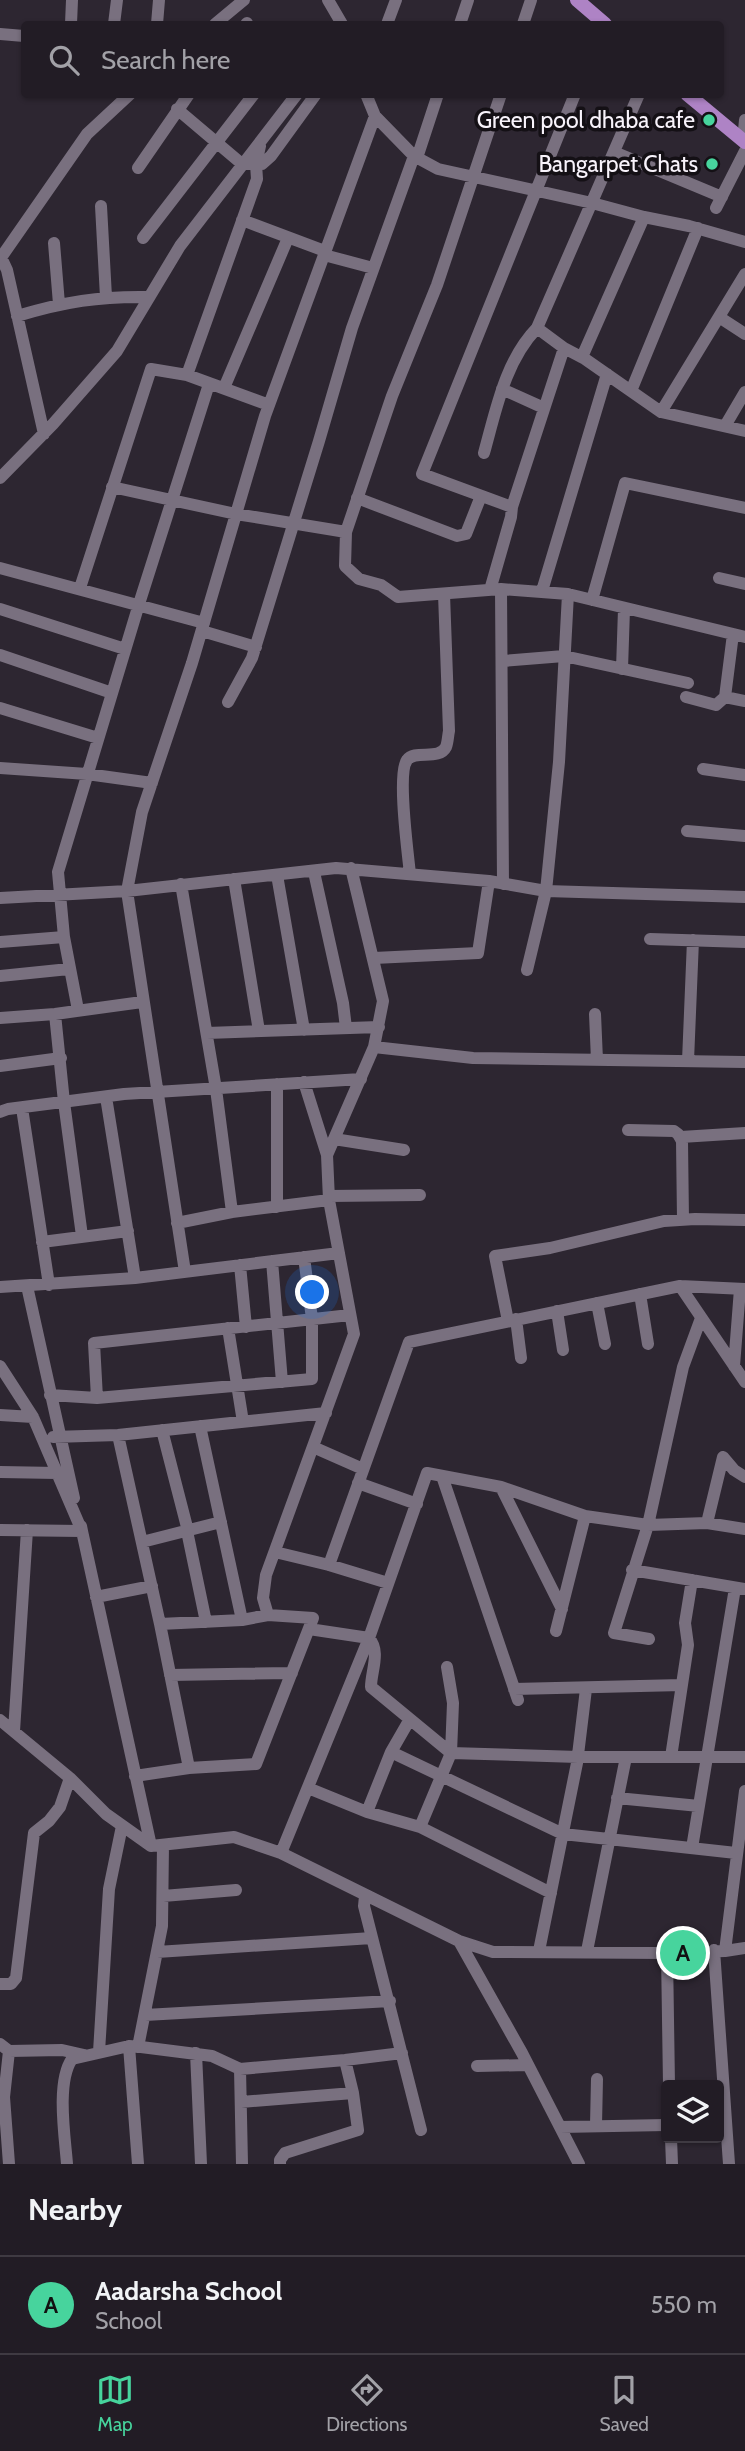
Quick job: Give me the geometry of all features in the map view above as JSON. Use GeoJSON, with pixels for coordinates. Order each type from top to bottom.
{"type":"FeatureCollection","features":[{"type":"Feature","properties":{"kind":"main road"},"geometry":{"type":"LineString","coordinates":[[577,0],[601,21]]}},
{"type":"Feature","properties":{"kind":"main road"},"geometry":{"type":"LineString","coordinates":[[692,98],[744,144]]}},
{"type":"Feature","properties":{"kind":"street"},"geometry":{"type":"LineString","coordinates":[[71,21],[72,0]]}},
{"type":"Feature","properties":{"kind":"street"},"geometry":{"type":"LineString","coordinates":[[114,21],[117,0]]}},
{"type":"Feature","properties":{"kind":"street"},"geometry":{"type":"LineString","coordinates":[[157,21],[159,0]]}},
{"type":"Feature","properties":{"kind":"street"},"geometry":{"type":"LineString","coordinates":[[218,21],[243,0]]}},
{"type":"Feature","properties":{"kind":"street"},"geometry":{"type":"LineString","coordinates":[[388,21],[396,0]]}},
{"type":"Feature","properties":{"kind":"street"},"geometry":{"type":"LineString","coordinates":[[461,21],[468,0]]}},
{"type":"Feature","properties":{"kind":"street"},"geometry":{"type":"LineString","coordinates":[[524,21],[531,0]]}},
{"type":"Feature","properties":{"kind":"street"},"geometry":{"type":"LineString","coordinates":[[333,3],[341,21]]}},
{"type":"Feature","properties":{"kind":"street"},"geometry":{"type":"LineString","coordinates":[[0,34],[21,36]]}},
{"type":"Feature","properties":{"kind":"street"},"geometry":{"type":"LineString","coordinates":[[44,434],[6,270],[0,257],[87,134],[127,98]]}},
{"type":"Feature","properties":{"kind":"street"},"geometry":{"type":"LineString","coordinates":[[138,168],[186,98]]}},
{"type":"Feature","properties":{"kind":"street"},"geometry":{"type":"LineString","coordinates":[[143,238],[251,98]]}},
{"type":"Feature","properties":{"kind":"street"},"geometry":{"type":"LineString","coordinates":[[0,478],[44,434],[117,351],[180,246],[294,98]]}},
{"type":"Feature","properties":{"kind":"street"},"geometry":{"type":"LineString","coordinates":[[177,109],[242,164],[262,164],[271,156],[313,98]]}},
{"type":"Feature","properties":{"kind":"street"},"geometry":{"type":"LineString","coordinates":[[368,98],[375,116],[415,157],[438,169],[593,202],[745,242]]}},
{"type":"Feature","properties":{"kind":"street"},"geometry":{"type":"LineString","coordinates":[[228,702],[252,658],[352,328],[437,98]]}},
{"type":"Feature","properties":{"kind":"street"},"geometry":{"type":"LineString","coordinates":[[500,98],[437,285],[392,396],[357,498],[346,532],[345,566],[359,579],[381,585],[398,597],[496,590],[542,591],[568,594],[739,636],[724,697],[716,705],[686,697]]}},
{"type":"Feature","properties":{"kind":"street"},"geometry":{"type":"LineString","coordinates":[[512,507],[422,474],[573,98]]}},
{"type":"Feature","properties":{"kind":"street"},"geometry":{"type":"LineString","coordinates":[[484,453],[502,389],[523,342],[537,328],[637,98]]}},
{"type":"Feature","properties":{"kind":"street"},"geometry":{"type":"LineString","coordinates":[[185,1272],[127,891],[142,812],[203,627],[269,405],[375,116]]}},
{"type":"Feature","properties":{"kind":"street"},"geometry":{"type":"LineString","coordinates":[[614,152],[719,202],[744,144],[745,120]]}},
{"type":"Feature","properties":{"kind":"street"},"geometry":{"type":"LineString","coordinates":[[187,375],[257,179],[256,164],[260,142]]}},
{"type":"Feature","properties":{"kind":"street"},"geometry":{"type":"LineString","coordinates":[[101,206],[107,297]]}},
{"type":"Feature","properties":{"kind":"street"},"geometry":{"type":"LineString","coordinates":[[582,357],[644,217]]}},
{"type":"Feature","properties":{"kind":"street"},"geometry":{"type":"LineString","coordinates":[[242,220],[325,253],[373,268]]}},
{"type":"Feature","properties":{"kind":"street"},"geometry":{"type":"LineString","coordinates":[[632,391],[698,228]]}},
{"type":"Feature","properties":{"kind":"street"},"geometry":{"type":"LineString","coordinates":[[224,388],[288,238]]}},
{"type":"Feature","properties":{"kind":"street"},"geometry":{"type":"LineString","coordinates":[[54,243],[59,304]]}},
{"type":"Feature","properties":{"kind":"street"},"geometry":{"type":"LineString","coordinates":[[662,412],[745,274]]}},
{"type":"Feature","properties":{"kind":"street"},"geometry":{"type":"LineString","coordinates":[[17,316],[59,304],[107,297],[149,297]]}},
{"type":"Feature","properties":{"kind":"street"},"geometry":{"type":"LineString","coordinates":[[719,317],[745,334]]}},
{"type":"Feature","properties":{"kind":"street"},"geometry":{"type":"LineString","coordinates":[[537,328],[662,412],[745,431]]}},
{"type":"Feature","properties":{"kind":"street"},"geometry":{"type":"LineString","coordinates":[[503,884],[503,661],[496,590],[512,507],[564,348]]}},
{"type":"Feature","properties":{"kind":"street"},"geometry":{"type":"LineString","coordinates":[[80,588],[151,369],[187,375],[269,405]]}},
{"type":"Feature","properties":{"kind":"street"},"geometry":{"type":"LineString","coordinates":[[542,591],[607,374]]}},
{"type":"Feature","properties":{"kind":"street"},"geometry":{"type":"LineString","coordinates":[[78,1010],[64,937],[58,872],[209,384]]}},
{"type":"Feature","properties":{"kind":"street"},"geometry":{"type":"LineString","coordinates":[[502,389],[544,408]]}},
{"type":"Feature","properties":{"kind":"street"},"geometry":{"type":"LineString","coordinates":[[725,426],[745,393]]}},
{"type":"Feature","properties":{"kind":"street"},"geometry":{"type":"LineString","coordinates":[[592,600],[625,483],[745,508]]}},
{"type":"Feature","properties":{"kind":"street"},"geometry":{"type":"LineString","coordinates":[[112,487],[236,514],[346,532]]}},
{"type":"Feature","properties":{"kind":"street"},"geometry":{"type":"LineString","coordinates":[[357,498],[457,536],[466,534],[481,496]]}},
{"type":"Feature","properties":{"kind":"street"},"geometry":{"type":"LineString","coordinates":[[0,568],[139,604],[256,646]]}},
{"type":"Feature","properties":{"kind":"street"},"geometry":{"type":"LineString","coordinates":[[719,578],[745,584]]}},
{"type":"Feature","properties":{"kind":"street"},"geometry":{"type":"LineString","coordinates":[[410,874],[402,779],[405,762],[409,758],[442,752],[449,731],[444,594]]}},
{"type":"Feature","properties":{"kind":"street"},"geometry":{"type":"LineString","coordinates":[[527,970],[546,891],[559,762],[568,594]]}},
{"type":"Feature","properties":{"kind":"street"},"geometry":{"type":"LineString","coordinates":[[621,669],[624,609]]}},
{"type":"Feature","properties":{"kind":"street"},"geometry":{"type":"LineString","coordinates":[[0,610],[125,649]]}},
{"type":"Feature","properties":{"kind":"street"},"geometry":{"type":"LineString","coordinates":[[0,655],[112,693]]}},
{"type":"Feature","properties":{"kind":"street"},"geometry":{"type":"LineString","coordinates":[[503,661],[564,656],[688,683]]}},
{"type":"Feature","properties":{"kind":"street"},"geometry":{"type":"LineString","coordinates":[[724,697],[745,701]]}},
{"type":"Feature","properties":{"kind":"street"},"geometry":{"type":"LineString","coordinates":[[0,708],[98,738]]}},
{"type":"Feature","properties":{"kind":"street"},"geometry":{"type":"LineString","coordinates":[[0,768],[87,774],[152,783]]}},
{"type":"Feature","properties":{"kind":"street"},"geometry":{"type":"LineString","coordinates":[[703,769],[745,775]]}},
{"type":"Feature","properties":{"kind":"street"},"geometry":{"type":"LineString","coordinates":[[687,831],[745,836]]}},
{"type":"Feature","properties":{"kind":"street"},"geometry":{"type":"LineString","coordinates":[[327,1154],[374,1047],[383,1001],[351,868]]}},
{"type":"Feature","properties":{"kind":"street"},"geometry":{"type":"LineString","coordinates":[[0,898],[127,891],[351,868],[489,881],[546,891],[745,897]]}},
{"type":"Feature","properties":{"kind":"street"},"geometry":{"type":"LineString","coordinates":[[314,872],[346,1028]]}},
{"type":"Feature","properties":{"kind":"street"},"geometry":{"type":"LineString","coordinates":[[277,876],[304,1030]]}},
{"type":"Feature","properties":{"kind":"street"},"geometry":{"type":"LineString","coordinates":[[234,879],[259,1031]]}},
{"type":"Feature","properties":{"kind":"street"},"geometry":{"type":"LineString","coordinates":[[374,958],[478,953],[489,881]]}},
{"type":"Feature","properties":{"kind":"street"},"geometry":{"type":"LineString","coordinates":[[181,884],[216,1089],[232,1212]]}},
{"type":"Feature","properties":{"kind":"street"},"geometry":{"type":"LineString","coordinates":[[0,942],[64,937]]}},
{"type":"Feature","properties":{"kind":"street"},"geometry":{"type":"LineString","coordinates":[[650,939],[745,942]]}},
{"type":"Feature","properties":{"kind":"street"},"geometry":{"type":"LineString","coordinates":[[688,1061],[693,940]]}},
{"type":"Feature","properties":{"kind":"street"},"geometry":{"type":"LineString","coordinates":[[0,976],[69,969]]}},
{"type":"Feature","properties":{"kind":"street"},"geometry":{"type":"LineString","coordinates":[[0,1018],[55,1014],[142,1002]]}},
{"type":"Feature","properties":{"kind":"street"},"geometry":{"type":"LineString","coordinates":[[55,1014],[82,1236]]}},
{"type":"Feature","properties":{"kind":"street"},"geometry":{"type":"LineString","coordinates":[[595,1014],[597,1060]]}},
{"type":"Feature","properties":{"kind":"street"},"geometry":{"type":"LineString","coordinates":[[206,1033],[379,1027]]}},
{"type":"Feature","properties":{"kind":"street"},"geometry":{"type":"LineString","coordinates":[[374,1047],[473,1058],[745,1062]]}},
{"type":"Feature","properties":{"kind":"street"},"geometry":{"type":"LineString","coordinates":[[0,1066],[61,1058]]}},
{"type":"Feature","properties":{"kind":"street"},"geometry":{"type":"LineString","coordinates":[[0,1112],[106,1097],[361,1079]]}},
{"type":"Feature","properties":{"kind":"street"},"geometry":{"type":"LineString","coordinates":[[268,1615],[263,1598],[266,1575],[354,1334],[329,1198],[327,1154],[304,1082]]}},
{"type":"Feature","properties":{"kind":"street"},"geometry":{"type":"LineString","coordinates":[[277,1084],[277,1207]]}},
{"type":"Feature","properties":{"kind":"street"},"geometry":{"type":"LineString","coordinates":[[106,1097],[135,1278]]}},
{"type":"Feature","properties":{"kind":"street"},"geometry":{"type":"LineString","coordinates":[[22,1108],[49,1285]]}},
{"type":"Feature","properties":{"kind":"street"},"geometry":{"type":"LineString","coordinates":[[628,1130],[674,1131],[681,1137],[745,1133]]}},
{"type":"Feature","properties":{"kind":"street"},"geometry":{"type":"LineString","coordinates":[[681,1137],[683,1220]]}},
{"type":"Feature","properties":{"kind":"street"},"geometry":{"type":"LineString","coordinates":[[334,1139],[404,1150]]}},
{"type":"Feature","properties":{"kind":"street"},"geometry":{"type":"LineString","coordinates":[[177,1223],[329,1198],[420,1195]]}},
{"type":"Feature","properties":{"kind":"street"},"geometry":{"type":"LineString","coordinates":[[521,1357],[495,1256],[550,1248],[664,1221],[745,1220]]}},
{"type":"Feature","properties":{"kind":"street"},"geometry":{"type":"LineString","coordinates":[[42,1242],[128,1231]]}},
{"type":"Feature","properties":{"kind":"street"},"geometry":{"type":"LineString","coordinates":[[0,1287],[135,1278],[339,1253]]}},
{"type":"Feature","properties":{"kind":"street"},"geometry":{"type":"LineString","coordinates":[[50,1395],[97,1398],[312,1379],[312,1320],[304,1257]]}},
{"type":"Feature","properties":{"kind":"street"},"geometry":{"type":"LineString","coordinates":[[272,1261],[282,1382]]}},
{"type":"Feature","properties":{"kind":"street"},"geometry":{"type":"LineString","coordinates":[[240,1265],[246,1326]]}},
{"type":"Feature","properties":{"kind":"street"},"geometry":{"type":"LineString","coordinates":[[27,1286],[135,1776],[157,1846],[163,1896],[162,1926],[145,2015],[134,2046],[138,2164]]}},
{"type":"Feature","properties":{"kind":"street"},"geometry":{"type":"LineString","coordinates":[[680,1286],[741,1376]]}},
{"type":"Feature","properties":{"kind":"street"},"geometry":{"type":"LineString","coordinates":[[329,1565],[409,1342],[680,1286],[742,1289],[741,1376]]}},
{"type":"Feature","properties":{"kind":"street"},"geometry":{"type":"LineString","coordinates":[[640,1294],[648,1344]]}},
{"type":"Feature","properties":{"kind":"street"},"geometry":{"type":"LineString","coordinates":[[597,1303],[605,1344]]}},
{"type":"Feature","properties":{"kind":"street"},"geometry":{"type":"LineString","coordinates":[[557,1311],[563,1350]]}},
{"type":"Feature","properties":{"kind":"street"},"geometry":{"type":"LineString","coordinates":[[97,1398],[94,1343],[351,1315]]}},
{"type":"Feature","properties":{"kind":"street"},"geometry":{"type":"LineString","coordinates":[[649,1639],[614,1633],[648,1525],[683,1367],[701,1318]]}},
{"type":"Feature","properties":{"kind":"street"},"geometry":{"type":"LineString","coordinates":[[228,1328],[243,1422]]}},
{"type":"Feature","properties":{"kind":"street"},"geometry":{"type":"LineString","coordinates":[[0,1366],[33,1417],[82,1531]]}},
{"type":"Feature","properties":{"kind":"street"},"geometry":{"type":"LineString","coordinates":[[42,1437],[118,1435],[326,1413]]}},
{"type":"Feature","properties":{"kind":"street"},"geometry":{"type":"LineString","coordinates":[[0,1415],[33,1417]]}},
{"type":"Feature","properties":{"kind":"street"},"geometry":{"type":"LineString","coordinates":[[200,1426],[242,1620]]}},
{"type":"Feature","properties":{"kind":"street"},"geometry":{"type":"LineString","coordinates":[[162,1430],[206,1622]]}},
{"type":"Feature","properties":{"kind":"street"},"geometry":{"type":"LineString","coordinates":[[118,1435],[189,1768]]}},
{"type":"Feature","properties":{"kind":"street"},"geometry":{"type":"LineString","coordinates":[[313,1447],[363,1469]]}},
{"type":"Feature","properties":{"kind":"street"},"geometry":{"type":"LineString","coordinates":[[707,1523],[723,1457],[734,1470],[745,1477]]}},
{"type":"Feature","properties":{"kind":"street"},"geometry":{"type":"LineString","coordinates":[[0,1472],[57,1473]]}},
{"type":"Feature","properties":{"kind":"street"},"geometry":{"type":"LineString","coordinates":[[281,1853],[369,1638],[427,1473],[501,1487],[585,1516],[648,1525],[707,1523],[745,1529]]}},
{"type":"Feature","properties":{"kind":"street"},"geometry":{"type":"LineString","coordinates":[[442,1476],[516,1695],[682,1685]]}},
{"type":"Feature","properties":{"kind":"street"},"geometry":{"type":"LineString","coordinates":[[358,1483],[417,1504]]}},
{"type":"Feature","properties":{"kind":"street"},"geometry":{"type":"LineString","coordinates":[[501,1487],[562,1609]]}},
{"type":"Feature","properties":{"kind":"street"},"geometry":{"type":"LineString","coordinates":[[556,1631],[585,1516]]}},
{"type":"Feature","properties":{"kind":"street"},"geometry":{"type":"LineString","coordinates":[[142,1542],[221,1522]]}},
{"type":"Feature","properties":{"kind":"street"},"geometry":{"type":"LineString","coordinates":[[0,1530],[82,1531]]}},
{"type":"Feature","properties":{"kind":"street"},"geometry":{"type":"LineString","coordinates":[[14,1731],[27,1530]]}},
{"type":"Feature","properties":{"kind":"street"},"geometry":{"type":"LineString","coordinates":[[275,1552],[388,1583]]}},
{"type":"Feature","properties":{"kind":"street"},"geometry":{"type":"LineString","coordinates":[[632,1570],[740,1588],[692,1848]]}},
{"type":"Feature","properties":{"kind":"street"},"geometry":{"type":"LineString","coordinates":[[671,1757],[688,1645],[685,1623],[692,1580]]}},
{"type":"Feature","properties":{"kind":"street"},"geometry":{"type":"LineString","coordinates":[[96,1597],[152,1586]]}},
{"type":"Feature","properties":{"kind":"street"},"geometry":{"type":"LineString","coordinates":[[135,1776],[189,1768],[256,1764],[313,1618],[268,1615],[242,1620],[160,1624]]}},
{"type":"Feature","properties":{"kind":"street"},"geometry":{"type":"LineString","coordinates":[[309,1629],[369,1638],[376,1656],[371,1671],[371,1687],[451,1753],[578,1757],[745,1757]]}},
{"type":"Feature","properties":{"kind":"street"},"geometry":{"type":"LineString","coordinates":[[420,1827],[451,1753],[453,1703],[447,1667]]}},
{"type":"Feature","properties":{"kind":"street"},"geometry":{"type":"LineString","coordinates":[[170,1675],[292,1673]]}},
{"type":"Feature","properties":{"kind":"street"},"geometry":{"type":"LineString","coordinates":[[539,1951],[578,1757],[586,1689]]}},
{"type":"Feature","properties":{"kind":"street"},"geometry":{"type":"LineString","coordinates":[[367,1812],[391,1752],[410,1719]]}},
{"type":"Feature","properties":{"kind":"street"},"geometry":{"type":"LineString","coordinates":[[0,1720],[70,1778],[106,1814],[157,1846],[234,1837],[281,1853],[459,1941],[493,1952],[667,1952],[745,1948]]}},
{"type":"Feature","properties":{"kind":"street"},"geometry":{"type":"LineString","coordinates":[[391,1752],[563,1834],[736,1853]]}},
{"type":"Feature","properties":{"kind":"street"},"geometry":{"type":"LineString","coordinates":[[587,1951],[626,1757]]}},
{"type":"Feature","properties":{"kind":"street"},"geometry":{"type":"LineString","coordinates":[[0,1984],[11,1984],[16,1978],[34,1833],[49,1821],[60,1807],[70,1778]]}},
{"type":"Feature","properties":{"kind":"street"},"geometry":{"type":"LineString","coordinates":[[308,1788],[367,1812],[420,1827],[551,1893]]}},
{"type":"Feature","properties":{"kind":"street"},"geometry":{"type":"LineString","coordinates":[[729,2164],[720,1950],[745,1791]]}},
{"type":"Feature","properties":{"kind":"street"},"geometry":{"type":"LineString","coordinates":[[617,1798],[699,1806]]}},
{"type":"Feature","properties":{"kind":"street"},"geometry":{"type":"LineString","coordinates":[[92,2054],[109,1889],[122,1826]]}},
{"type":"Feature","properties":{"kind":"street"},"geometry":{"type":"LineString","coordinates":[[163,1896],[236,1890]]}},
{"type":"Feature","properties":{"kind":"street"},"geometry":{"type":"LineString","coordinates":[[365,1896],[364,1906],[421,2130]]}},
{"type":"Feature","properties":{"kind":"street"},"geometry":{"type":"LineString","coordinates":[[157,1952],[372,1938]]}},
{"type":"Feature","properties":{"kind":"street"},"geometry":{"type":"LineString","coordinates":[[459,1941],[579,2164]]}},
{"type":"Feature","properties":{"kind":"street"},"geometry":{"type":"LineString","coordinates":[[667,1952],[669,2080]]}},
{"type":"Feature","properties":{"kind":"street"},"geometry":{"type":"LineString","coordinates":[[145,2015],[390,2001]]}},
{"type":"Feature","properties":{"kind":"street"},"geometry":{"type":"LineString","coordinates":[[67,2164],[64,2097],[66,2072],[72,2059],[134,2046],[212,2056],[240,2069],[402,2053]]}},
{"type":"Feature","properties":{"kind":"street"},"geometry":{"type":"LineString","coordinates":[[9,2164],[4,2097],[5,2048],[92,2054]]}},
{"type":"Feature","properties":{"kind":"street"},"geometry":{"type":"LineString","coordinates":[[196,2053],[201,2164]]}},
{"type":"Feature","properties":{"kind":"street"},"geometry":{"type":"LineString","coordinates":[[280,2164],[285,2154],[358,2130],[345,2060]]}},
{"type":"Feature","properties":{"kind":"street"},"geometry":{"type":"LineString","coordinates":[[477,2066],[528,2065]]}},
{"type":"Feature","properties":{"kind":"street"},"geometry":{"type":"LineString","coordinates":[[240,2069],[242,2164]]}},
{"type":"Feature","properties":{"kind":"street"},"geometry":{"type":"LineString","coordinates":[[596,2125],[597,2079]]}},
{"type":"Feature","properties":{"kind":"street"},"geometry":{"type":"LineString","coordinates":[[241,2102],[353,2093]]}},
{"type":"Feature","properties":{"kind":"street"},"geometry":{"type":"LineString","coordinates":[[560,2127],[661,2125]]}},
{"type":"Feature","properties":{"kind":"street"},"geometry":{"type":"LineString","coordinates":[[671,2143],[672,2164]]}},
{"type":"Feature","properties":{"kind":"place","name":"Green pool dhaba cafe"},"geometry":{"type":"Point","coordinates":[709,120]}},
{"type":"Feature","properties":{"kind":"place","name":"Bangarpet Chats"},"geometry":{"type":"Point","coordinates":[712,164]}},
{"type":"Feature","properties":{"kind":"place","name":"Aadarsha School"},"geometry":{"type":"Point","coordinates":[683,1953]}}]}
